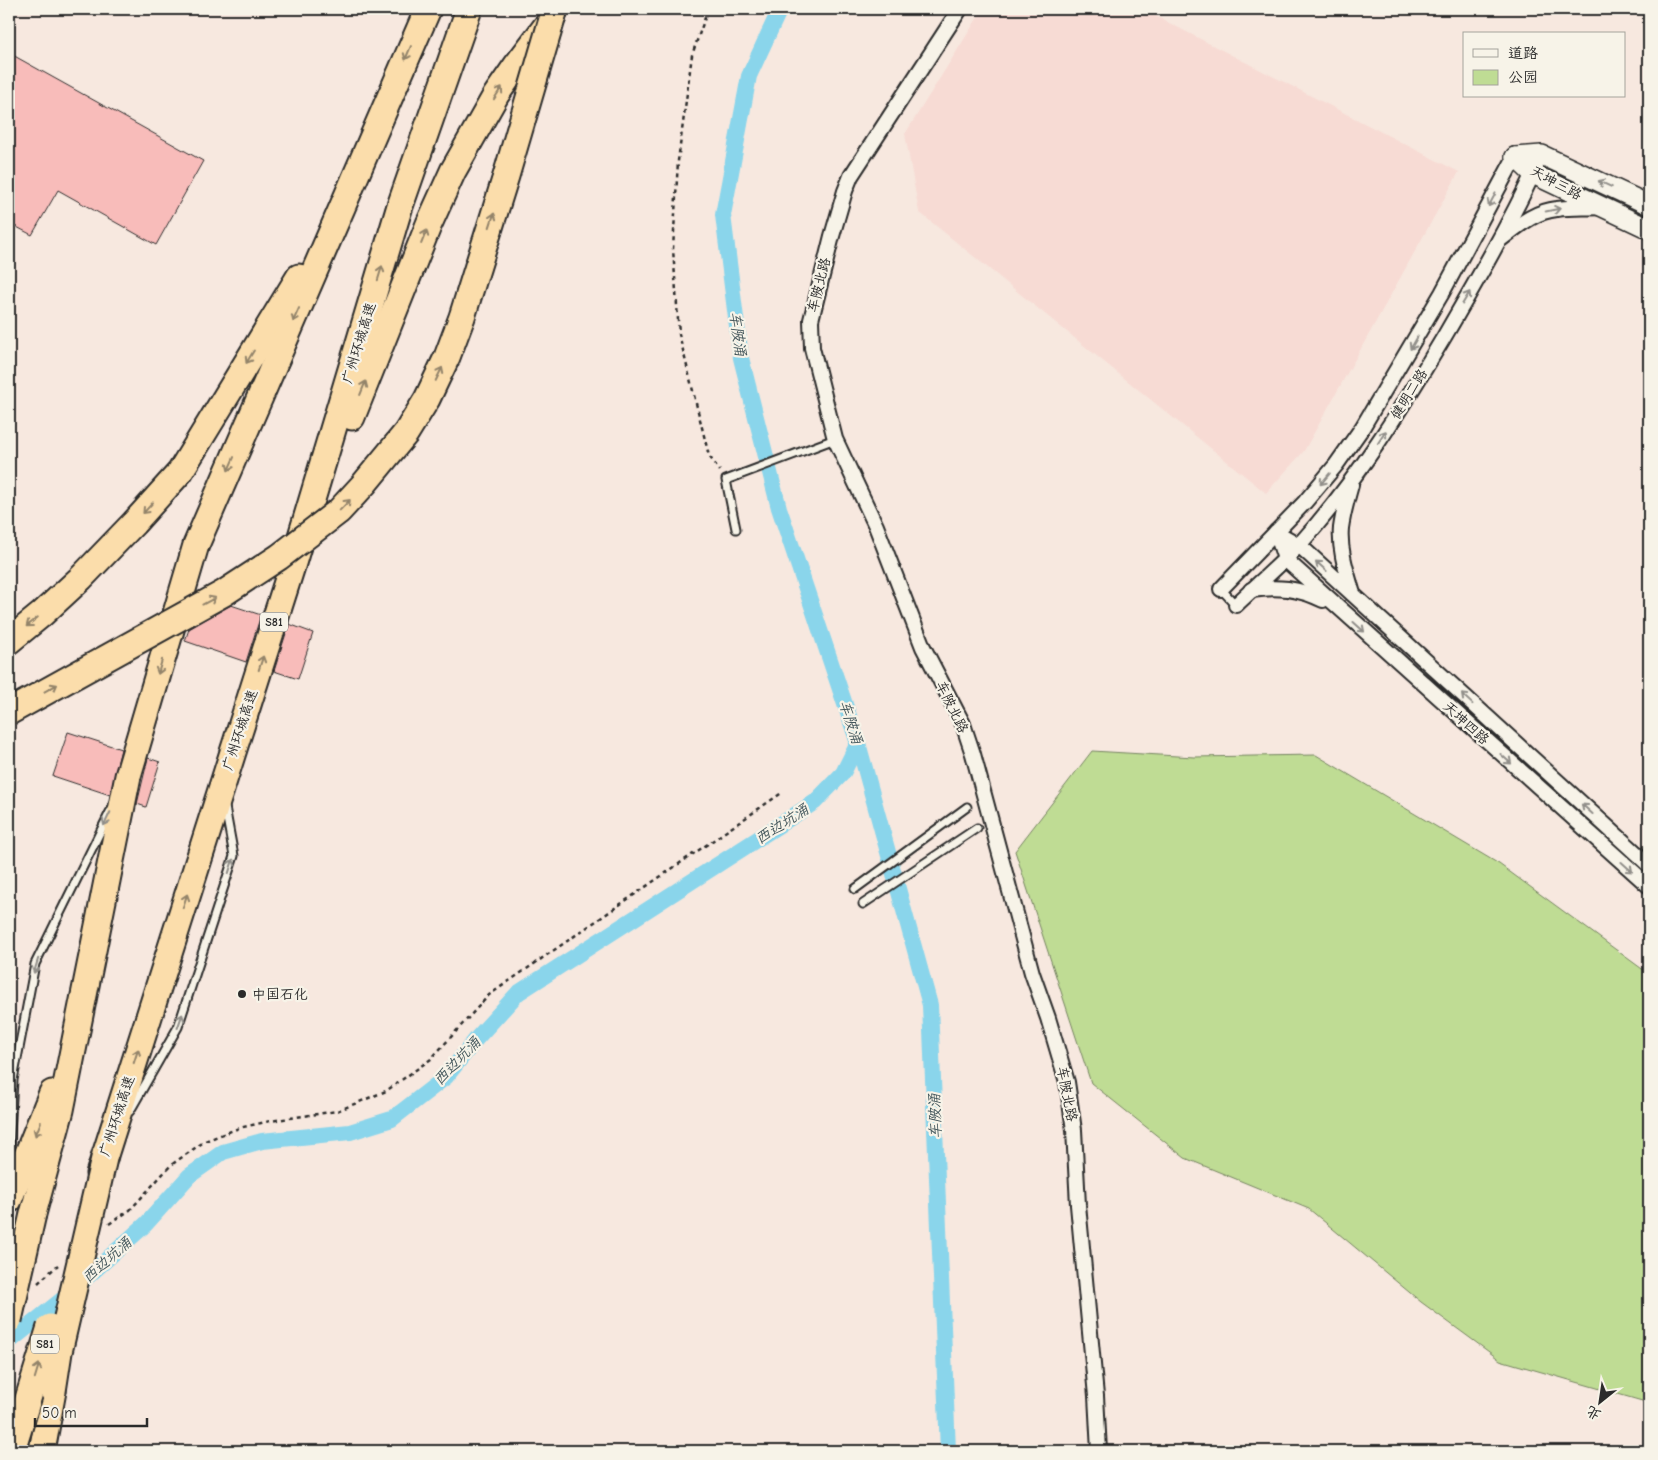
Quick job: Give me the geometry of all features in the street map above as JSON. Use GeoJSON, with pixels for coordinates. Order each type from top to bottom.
{"type":"FeatureCollection","features":[{"type":"Feature","properties":{"kind":"highway"},"geometry":{"type":"LineString","coordinates":[[9,1320],[33,1214],[61,1110],[128,776],[196,544],[428,9]]}},
{"type":"Feature","properties":{"kind":"highway","name":"广州环城高速"},"geometry":{"type":"LineString","coordinates":[[12,1451],[293,563],[399,209],[469,9]]}},
{"type":"Feature","properties":{"kind":"highway"},"geometry":{"type":"LineString","coordinates":[[9,712],[224,593],[279,557],[339,511],[402,439],[435,382],[462,317],[504,185],[555,9]]}},
{"type":"Feature","properties":{"kind":"highway"},"geometry":{"type":"LineString","coordinates":[[293,563],[429,224],[453,171],[480,122],[511,73],[560,9]]}},
{"type":"Feature","properties":{"kind":"highway"},"geometry":{"type":"LineString","coordinates":[[9,640],[42,614],[80,578],[134,523],[180,472],[348,196]]}},
{"type":"Feature","properties":{"kind":"highway"},"geometry":{"type":"LineString","coordinates":[[9,1200],[75,1035]]}},
{"type":"Feature","properties":{"kind":"highway"},"geometry":{"type":"LineString","coordinates":[[42,1451],[59,1352],[105,1154]]}},
{"type":"Feature","properties":{"kind":"street","name":"车陂北路"},"geometry":{"type":"LineString","coordinates":[[960,9],[851,176],[822,269],[810,320],[812,348],[835,439],[876,526],[923,648],[963,724],[973,754],[1032,973],[1067,1082],[1074,1130],[1078,1206],[1096,1396],[1099,1451]]}},
{"type":"Feature","properties":{"kind":"street","name":"天坤三路"},"geometry":{"type":"LineString","coordinates":[[1515,157],[1542,155],[1649,205]]}},
{"type":"Feature","properties":{"kind":"street","name":"健明二路"},"geometry":{"type":"LineString","coordinates":[[1236,605],[1298,545],[1353,477],[1376,445],[1417,382],[1475,284],[1542,155]]}},
{"type":"Feature","properties":{"kind":"street","name":"天坤三路"},"geometry":{"type":"LineString","coordinates":[[1515,157],[1533,174],[1649,229]]}},
{"type":"Feature","properties":{"kind":"street","name":"健明二路"},"geometry":{"type":"LineString","coordinates":[[1221,589],[1306,502],[1336,465],[1362,428],[1442,293],[1515,157]]}},
{"type":"Feature","properties":{"kind":"street"},"geometry":{"type":"LineString","coordinates":[[1497,243],[1521,223],[1542,213],[1556,209],[1604,207]]}},
{"type":"Feature","properties":{"kind":"street"},"geometry":{"type":"LineString","coordinates":[[1353,477],[1343,513],[1341,536],[1345,567],[1353,594]]}},
{"type":"Feature","properties":{"kind":"street","name":"天坤四路"},"geometry":{"type":"LineString","coordinates":[[1276,532],[1298,545],[1353,594],[1649,865]]}},
{"type":"Feature","properties":{"kind":"street"},"geometry":{"type":"LineString","coordinates":[[1276,532],[1285,558]]}},
{"type":"Feature","properties":{"kind":"street","name":"天坤四路"},"geometry":{"type":"LineString","coordinates":[[1285,558],[1649,886]]}},
{"type":"Feature","properties":{"kind":"street"},"geometry":{"type":"LineString","coordinates":[[1251,590],[1286,588],[1297,590],[1311,593],[1339,608]]}},
{"type":"Feature","properties":{"kind":"lane"},"geometry":{"type":"LineString","coordinates":[[736,529],[726,480],[835,439]]}},
{"type":"Feature","properties":{"kind":"lane"},"geometry":{"type":"LineString","coordinates":[[1221,589],[1236,605]]}},
{"type":"Feature","properties":{"kind":"lane"},"geometry":{"type":"LineString","coordinates":[[9,1151],[13,1080],[36,964],[128,776]]}},
{"type":"Feature","properties":{"kind":"lane"},"geometry":{"type":"LineString","coordinates":[[105,1154],[178,1027],[231,866],[234,856],[221,787]]}},
{"type":"Feature","properties":{"kind":"lane"},"geometry":{"type":"LineString","coordinates":[[855,889],[968,807]]}},
{"type":"Feature","properties":{"kind":"lane"},"geometry":{"type":"LineString","coordinates":[[863,904],[977,828]]}},
{"type":"Feature","properties":{"kind":"path"},"geometry":{"type":"LineString","coordinates":[[708,9],[692,54],[678,161],[673,249],[679,334],[709,456],[726,480]]}},
{"type":"Feature","properties":{"kind":"path"},"geometry":{"type":"LineString","coordinates":[[106,1226],[130,1210],[171,1165],[205,1141],[239,1128],[270,1121],[337,1111],[386,1091],[431,1060],[489,995],[783,792]]}},
{"type":"Feature","properties":{"kind":"path"},"geometry":{"type":"LineString","coordinates":[[37,1284],[65,1259]]}},
{"type":"Feature","properties":{"kind":"shaded area"},"geometry":{"type":"Polygon","coordinates":[[[983,9],[1142,9],[1459,172],[1304,451],[1266,493],[919,212],[905,134],[983,9]]]}},
{"type":"Feature","properties":{"kind":"green space"},"geometry":{"type":"Polygon","coordinates":[[[1092,751],[1194,757],[1316,755],[1499,864],[1649,974],[1649,1403],[1500,1360],[1421,1302],[1309,1209],[1185,1158],[1091,1083],[1015,851],[1092,751]]]}},
{"type":"Feature","properties":{"kind":"building"},"geometry":{"type":"Polygon","coordinates":[[[9,53],[203,161],[156,245],[58,190],[32,235],[9,223],[9,53]]]}},
{"type":"Feature","properties":{"kind":"building"},"geometry":{"type":"Polygon","coordinates":[[[231,605],[261,615],[246,662],[185,641],[189,629],[231,605]]]}},
{"type":"Feature","properties":{"kind":"building"},"geometry":{"type":"Polygon","coordinates":[[[289,624],[313,633],[298,679],[274,671],[289,624]]]}},
{"type":"Feature","properties":{"kind":"building"},"geometry":{"type":"Polygon","coordinates":[[[68,732],[121,749],[110,795],[53,776],[68,732]]]}},
{"type":"Feature","properties":{"kind":"building"},"geometry":{"type":"Polygon","coordinates":[[[148,758],[160,762],[146,807],[137,804],[148,758]]]}},
{"type":"Feature","properties":{"kind":"waterway","name":"车陂涌"},"geometry":{"type":"LineString","coordinates":[[780,9],[749,76],[723,215],[741,358],[779,508],[858,743],[930,1005],[948,1451]]}},
{"type":"Feature","properties":{"kind":"waterway","name":"西边坑涌"},"geometry":{"type":"LineString","coordinates":[[9,1342],[64,1298],[146,1224],[189,1176],[223,1152],[262,1141],[350,1132],[392,1119],[446,1077],[477,1038],[518,993],[815,802],[843,773],[858,743]]}},
{"type":"Feature","properties":{"kind":"place","name":"中国石化"},"geometry":{"type":"Point","coordinates":[242,994]}}]}
